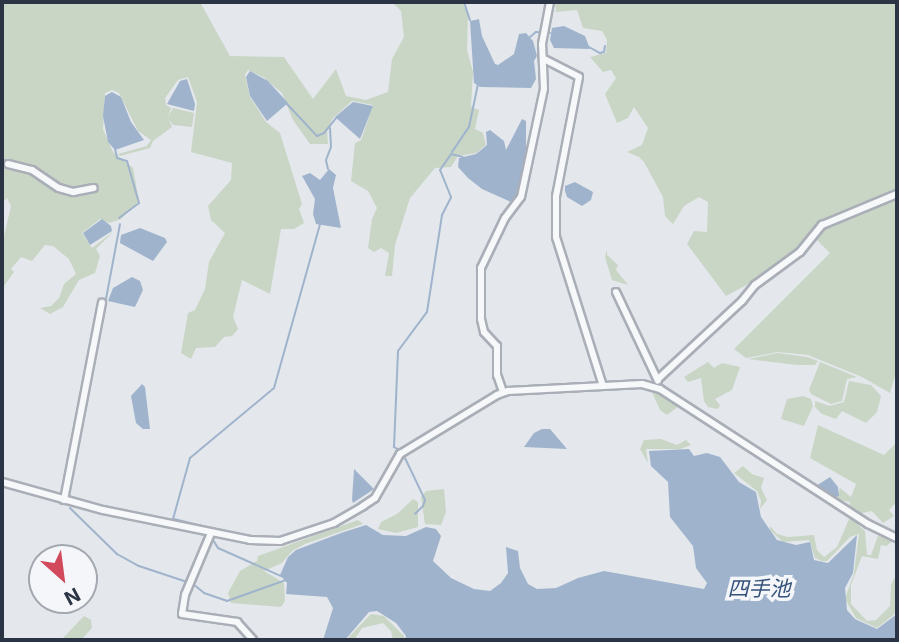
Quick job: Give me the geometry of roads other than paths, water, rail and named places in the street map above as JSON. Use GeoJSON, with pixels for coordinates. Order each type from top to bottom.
{"type":"FeatureCollection","features":[{"type":"Feature","properties":{"kind":"street"},"geometry":{"type":"LineString","coordinates":[[503,392],[497,375],[497,346],[486,336],[481,319],[481,268],[505,218],[522,197],[544,89],[544,32],[550,2]]}},
{"type":"Feature","properties":{"kind":"street"},"geometry":{"type":"LineString","coordinates":[[544,59],[557,63],[579,77],[556,197],[556,237],[603,386]]}},
{"type":"Feature","properties":{"kind":"street"},"geometry":{"type":"LineString","coordinates":[[8,164],[32,170],[59,188],[73,192],[94,188]]}},
{"type":"Feature","properties":{"kind":"street"},"geometry":{"type":"LineString","coordinates":[[658,379],[742,301],[755,285],[800,252],[822,225],[897,194]]}},
{"type":"Feature","properties":{"kind":"street"},"geometry":{"type":"LineString","coordinates":[[616,292],[658,379],[660,389]]}},
{"type":"Feature","properties":{"kind":"street"},"geometry":{"type":"LineString","coordinates":[[64,500],[102,303]]}},
{"type":"Feature","properties":{"kind":"street"},"geometry":{"type":"LineString","coordinates":[[2,482],[64,500],[211,533],[280,541],[334,523],[374,498],[400,454],[503,392],[642,384],[660,389],[868,524],[897,538]]}},
{"type":"Feature","properties":{"kind":"street"},"geometry":{"type":"LineString","coordinates":[[211,533],[190,583],[182,614],[218,617],[237,622],[253,640]]}},
{"type":"Feature","properties":{"kind":"water"},"geometry":{"type":"Polygon","coordinates":[[[479,19],[482,36],[495,64],[498,65],[514,54],[519,34],[526,33],[533,41],[537,56],[534,61],[536,79],[531,88],[480,87],[474,83],[470,21],[479,19]]]}},
{"type":"Feature","properties":{"kind":"water"},"geometry":{"type":"Polygon","coordinates":[[[564,26],[585,36],[590,49],[554,48],[550,40],[552,28],[564,26]]]}},
{"type":"Feature","properties":{"kind":"water"},"geometry":{"type":"Polygon","coordinates":[[[250,71],[268,81],[288,103],[267,121],[250,96],[246,77],[250,71]]]}},
{"type":"Feature","properties":{"kind":"water"},"geometry":{"type":"Polygon","coordinates":[[[187,79],[195,104],[194,111],[167,104],[180,81],[187,79]]]}},
{"type":"Feature","properties":{"kind":"water"},"geometry":{"type":"Polygon","coordinates":[[[112,92],[121,97],[131,122],[144,140],[115,150],[108,142],[103,116],[105,96],[112,92]]]}},
{"type":"Feature","properties":{"kind":"water"},"geometry":{"type":"Polygon","coordinates":[[[353,102],[373,106],[360,139],[335,117],[353,102]]]}},
{"type":"Feature","properties":{"kind":"water"},"geometry":{"type":"Polygon","coordinates":[[[522,119],[526,121],[526,155],[521,191],[516,201],[511,202],[482,189],[468,178],[458,167],[459,158],[476,154],[487,145],[486,132],[490,130],[504,141],[506,150],[522,119]]]}},
{"type":"Feature","properties":{"kind":"water"},"geometry":{"type":"Polygon","coordinates":[[[329,169],[336,175],[333,188],[341,228],[316,224],[313,214],[315,199],[302,176],[310,173],[320,180],[329,169]]]}},
{"type":"Feature","properties":{"kind":"water"},"geometry":{"type":"Polygon","coordinates":[[[575,182],[593,192],[591,200],[582,206],[567,197],[565,191],[565,186],[575,182]]]}},
{"type":"Feature","properties":{"kind":"water"},"geometry":{"type":"Polygon","coordinates":[[[102,219],[111,226],[112,231],[90,245],[83,233],[102,219]]]}},
{"type":"Feature","properties":{"kind":"water"},"geometry":{"type":"Polygon","coordinates":[[[140,228],[165,238],[167,242],[153,261],[120,243],[121,235],[140,228]]]}},
{"type":"Feature","properties":{"kind":"water"},"geometry":{"type":"Polygon","coordinates":[[[132,277],[140,281],[143,290],[135,307],[108,301],[113,288],[132,277]]]}},
{"type":"Feature","properties":{"kind":"water"},"geometry":{"type":"Polygon","coordinates":[[[142,384],[145,387],[150,429],[143,429],[136,423],[131,396],[142,384]]]}},
{"type":"Feature","properties":{"kind":"water"},"geometry":{"type":"Polygon","coordinates":[[[550,429],[567,449],[524,447],[534,433],[550,429]]]}},
{"type":"Feature","properties":{"kind":"water","name":"四手池"},"geometry":{"type":"Polygon","coordinates":[[[689,449],[694,456],[707,453],[720,457],[739,482],[756,492],[761,517],[777,540],[796,545],[810,542],[814,560],[828,563],[857,535],[853,573],[845,588],[847,610],[855,619],[877,629],[897,614],[897,640],[405,640],[406,636],[396,623],[377,611],[369,612],[345,640],[323,640],[333,608],[327,597],[286,594],[287,583],[280,575],[288,557],[296,550],[366,525],[383,535],[406,536],[426,527],[436,529],[441,536],[433,561],[451,578],[474,589],[490,591],[501,583],[508,573],[506,547],[518,551],[520,568],[528,584],[537,589],[556,588],[604,571],[704,589],[707,583],[696,568],[693,546],[670,517],[668,482],[651,466],[649,451],[689,449]]]}},
{"type":"Feature","properties":{"kind":"water"},"geometry":{"type":"Polygon","coordinates":[[[354,469],[374,489],[353,503],[352,500],[354,469]]]}},
{"type":"Feature","properties":{"kind":"water"},"geometry":{"type":"Polygon","coordinates":[[[830,477],[838,487],[839,496],[834,498],[816,486],[830,477]]]}},
{"type":"Feature","properties":{"kind":"waterway"},"geometry":{"type":"LineString","coordinates":[[464,2],[470,20]]}},
{"type":"Feature","properties":{"kind":"waterway"},"geometry":{"type":"LineString","coordinates":[[530,37],[536,32],[550,33]]}},
{"type":"Feature","properties":{"kind":"waterway"},"geometry":{"type":"LineString","coordinates":[[589,47],[600,53],[604,52],[605,46]]}},
{"type":"Feature","properties":{"kind":"waterway"},"geometry":{"type":"LineString","coordinates":[[452,152],[469,127],[478,84]]}},
{"type":"Feature","properties":{"kind":"waterway"},"geometry":{"type":"LineString","coordinates":[[287,104],[317,136],[324,133],[336,118]]}},
{"type":"Feature","properties":{"kind":"waterway"},"geometry":{"type":"LineString","coordinates":[[328,169],[326,160],[331,147],[330,128]]}},
{"type":"Feature","properties":{"kind":"waterway"},"geometry":{"type":"LineString","coordinates":[[115,149],[117,158],[127,161],[139,203],[119,218]]}},
{"type":"Feature","properties":{"kind":"waterway"},"geometry":{"type":"LineString","coordinates":[[399,450],[394,447],[398,351],[427,312],[442,215],[451,197],[440,170],[451,154],[463,157]]}},
{"type":"Feature","properties":{"kind":"waterway"},"geometry":{"type":"LineString","coordinates":[[106,299],[120,224]]}},
{"type":"Feature","properties":{"kind":"waterway"},"geometry":{"type":"LineString","coordinates":[[202,526],[173,519],[190,458],[274,388],[320,224]]}},
{"type":"Feature","properties":{"kind":"waterway"},"geometry":{"type":"LineString","coordinates":[[74,464],[77,445]]}},
{"type":"Feature","properties":{"kind":"waterway"},"geometry":{"type":"LineString","coordinates":[[405,458],[425,500],[415,514]]}},
{"type":"Feature","properties":{"kind":"waterway"},"geometry":{"type":"LineString","coordinates":[[70,508],[117,554],[139,566],[193,584],[204,593],[227,601],[286,580]]}},
{"type":"Feature","properties":{"kind":"waterway"},"geometry":{"type":"LineString","coordinates":[[213,540],[218,548],[281,576]]}}]}
